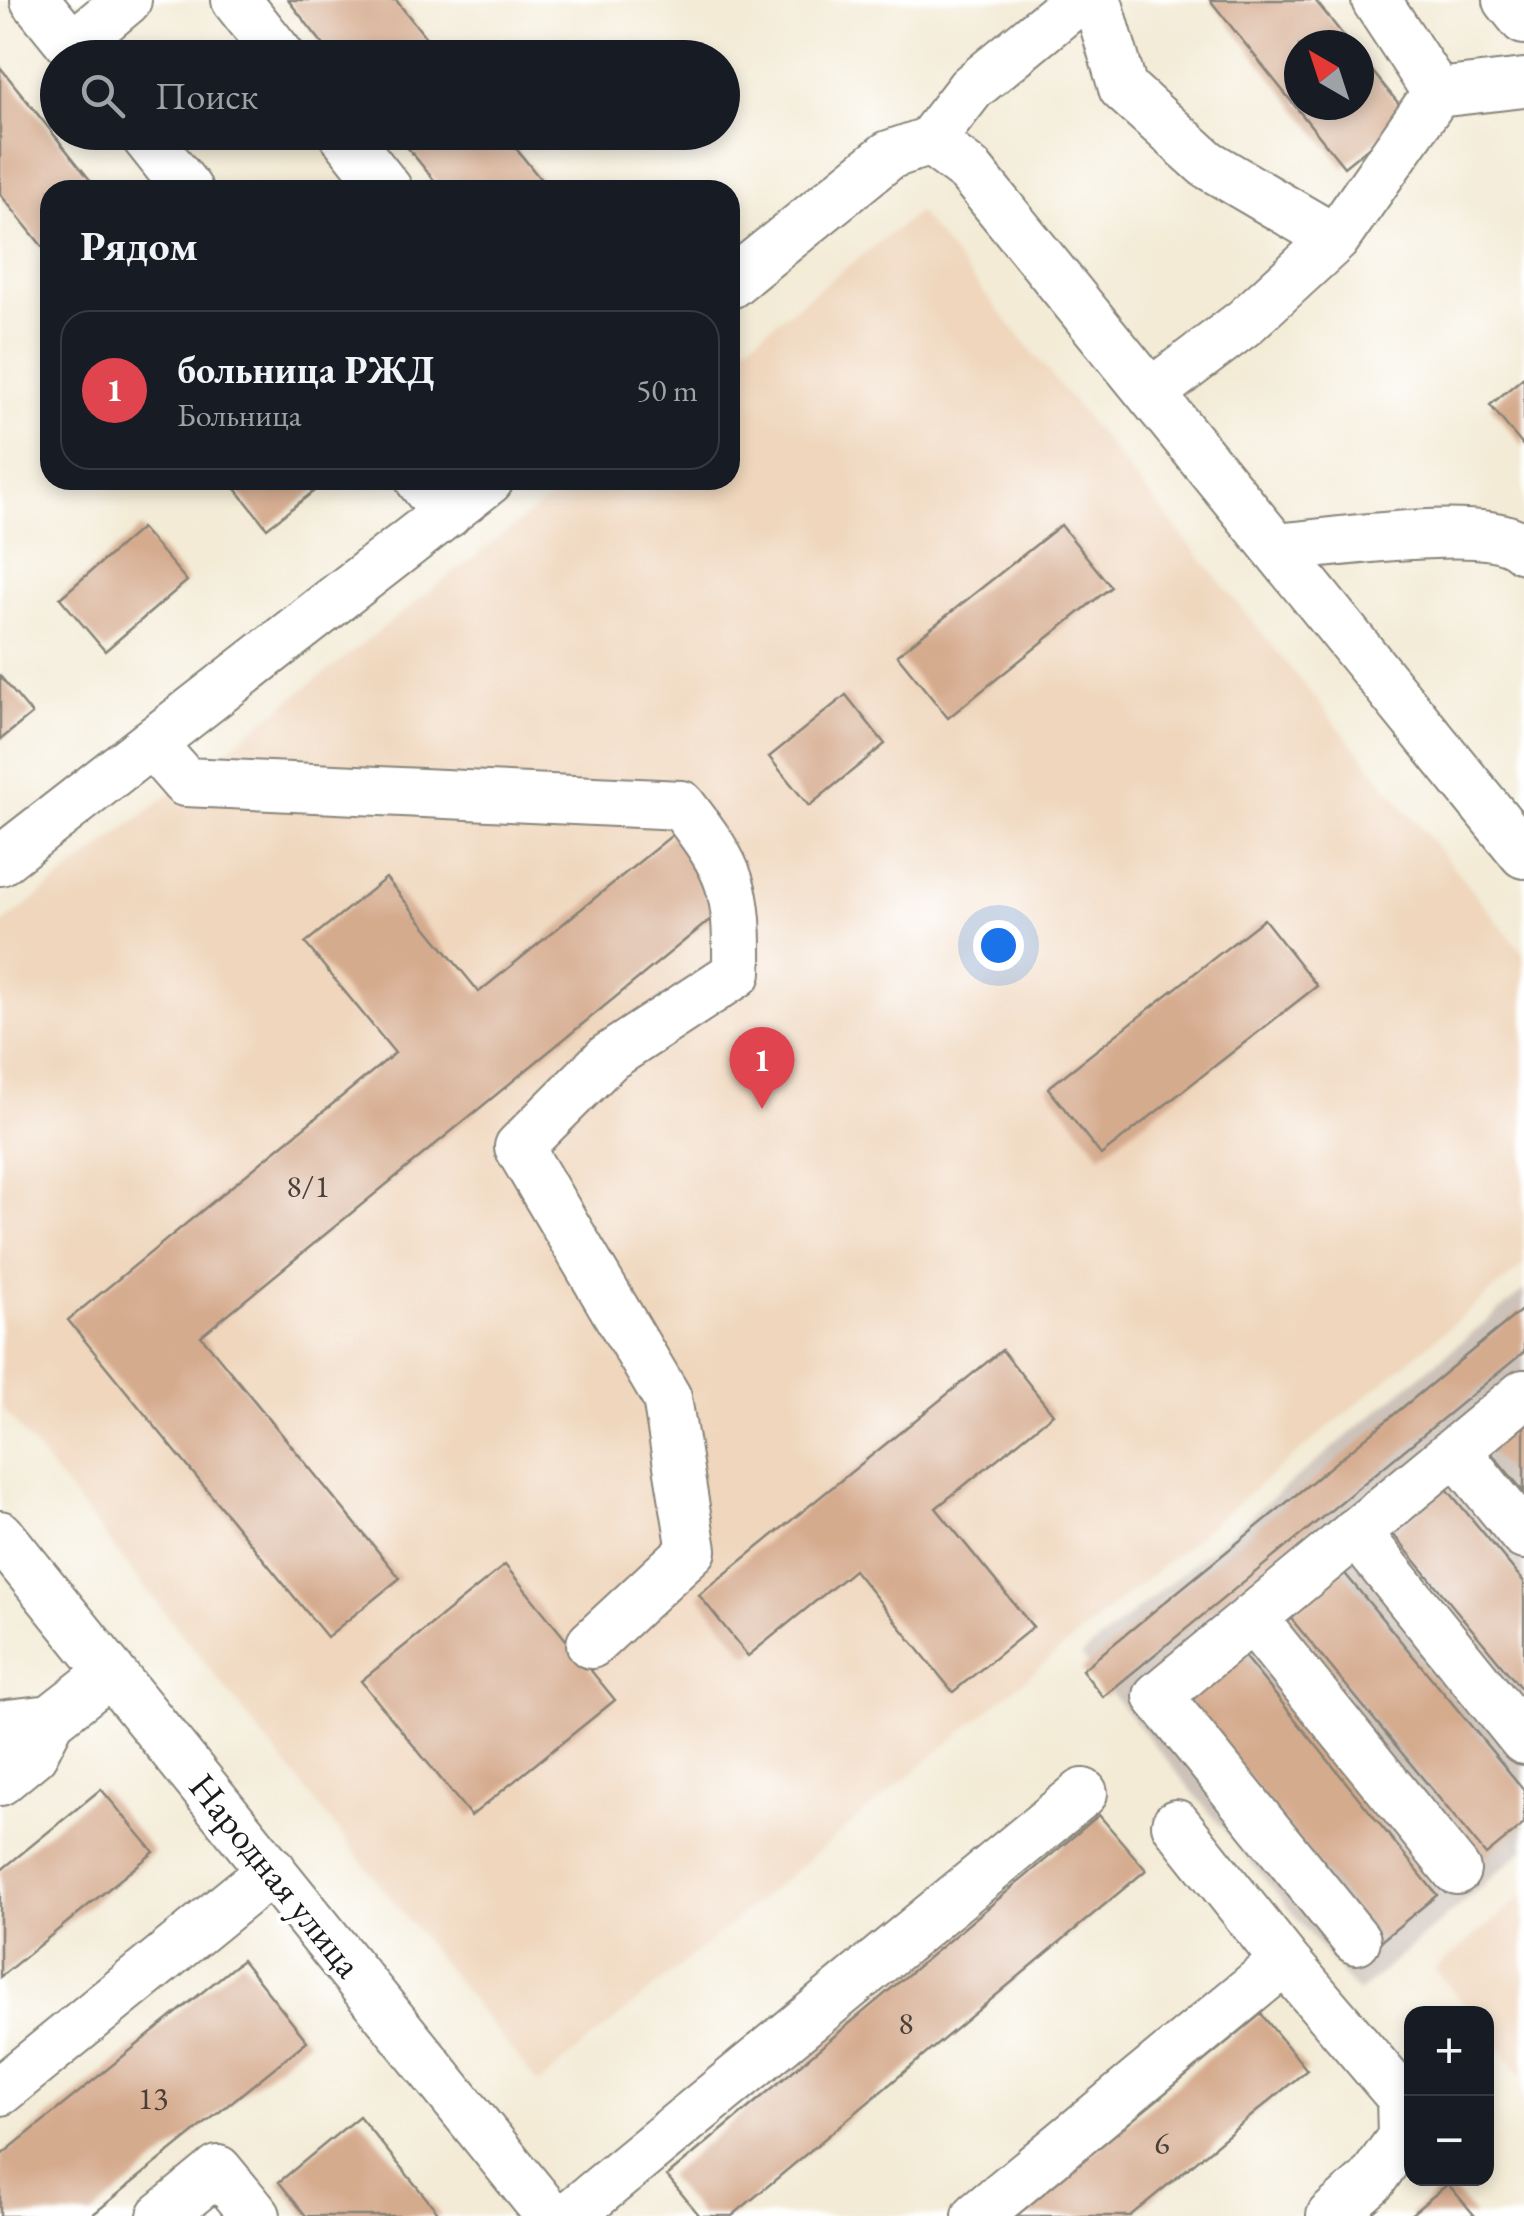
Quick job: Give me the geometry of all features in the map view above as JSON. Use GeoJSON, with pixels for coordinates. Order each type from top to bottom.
{"type":"FeatureCollection","features":[{"type":"Feature","properties":{"kind":"street"},"geometry":{"type":"LineString","coordinates":[[36,0],[68,40]]}},
{"type":"Feature","properties":{"kind":"street"},"geometry":{"type":"LineString","coordinates":[[89,40],[127,0]]}},
{"type":"Feature","properties":{"kind":"street"},"geometry":{"type":"LineString","coordinates":[[236,0],[268,40]]}},
{"type":"Feature","properties":{"kind":"street"},"geometry":{"type":"LineString","coordinates":[[740,276],[889,155],[930,141],[971,88],[1078,0]]}},
{"type":"Feature","properties":{"kind":"street"},"geometry":{"type":"LineString","coordinates":[[1098,0],[1123,88],[1207,164],[1335,239]]}},
{"type":"Feature","properties":{"kind":"street"},"geometry":{"type":"LineString","coordinates":[[1376,0],[1438,93]]}},
{"type":"Feature","properties":{"kind":"street"},"geometry":{"type":"LineString","coordinates":[[1508,0],[1524,20]]}},
{"type":"Feature","properties":{"kind":"street"},"geometry":{"type":"LineString","coordinates":[[1151,394],[1244,322],[1335,239],[1438,93],[1524,83]]}},
{"type":"Feature","properties":{"kind":"street"},"geometry":{"type":"LineString","coordinates":[[930,141],[970,171],[1524,854]]}},
{"type":"Feature","properties":{"kind":"street"},"geometry":{"type":"LineString","coordinates":[[156,150],[180,180]]}},
{"type":"Feature","properties":{"kind":"street"},"geometry":{"type":"LineString","coordinates":[[356,150],[380,180]]}},
{"type":"Feature","properties":{"kind":"street"},"geometry":{"type":"LineString","coordinates":[[0,861],[152,743],[433,497]]}},
{"type":"Feature","properties":{"kind":"street"},"geometry":{"type":"LineString","coordinates":[[1276,548],[1479,531],[1514,540],[1524,549]]}},
{"type":"Feature","properties":{"kind":"street"},"geometry":{"type":"LineString","coordinates":[[152,743],[185,782],[680,805],[721,857],[738,909],[737,973],[609,1056],[519,1147],[667,1398],[692,1550],[591,1644]]}},
{"type":"Feature","properties":{"kind":"street"},"geometry":{"type":"LineString","coordinates":[[1356,1940],[1158,1696],[1524,1394]]}},
{"type":"Feature","properties":{"kind":"street"},"geometry":{"type":"LineString","coordinates":[[1456,1451],[1524,1535]]}},
{"type":"Feature","properties":{"kind":"street"},"geometry":{"type":"LineString","coordinates":[[1356,1532],[1524,1740]]}},
{"type":"Feature","properties":{"kind":"street","name":"Народная улица"},"geometry":{"type":"LineString","coordinates":[[0,1535],[550,2216]]}},
{"type":"Feature","properties":{"kind":"street"},"geometry":{"type":"LineString","coordinates":[[1252,1618],[1456,1870]]}},
{"type":"Feature","properties":{"kind":"street"},"geometry":{"type":"LineString","coordinates":[[0,1781],[33,1754],[51,1719],[111,1672]]}},
{"type":"Feature","properties":{"kind":"street"},"geometry":{"type":"LineString","coordinates":[[0,1729],[6,1724],[51,1719]]}},
{"type":"Feature","properties":{"kind":"street"},"geometry":{"type":"LineString","coordinates":[[569,2216],[1084,1792]]}},
{"type":"Feature","properties":{"kind":"street"},"geometry":{"type":"LineString","coordinates":[[1176,1824],[1285,1961],[1402,2096],[1402,2137],[1371,2181],[1330,2216]]}},
{"type":"Feature","properties":{"kind":"street"},"geometry":{"type":"LineString","coordinates":[[0,2091],[272,1870]]}},
{"type":"Feature","properties":{"kind":"street"},"geometry":{"type":"LineString","coordinates":[[977,2216],[1285,1961]]}},
{"type":"Feature","properties":{"kind":"street"},"geometry":{"type":"LineString","coordinates":[[162,2216],[218,2170],[256,2216]]}},
{"type":"Feature","properties":{"kind":"shaded area"},"geometry":{"type":"Polygon","coordinates":[[[918,212],[1524,954],[1524,1265],[538,2084],[0,1404],[0,926],[560,490],[740,490],[740,350],[918,212]]]}},
{"type":"Feature","properties":{"kind":"shaded area"},"geometry":{"type":"Polygon","coordinates":[[[1524,1290],[1524,1850],[1358,1993],[1081,1656],[1524,1290]]]}},
{"type":"Feature","properties":{"kind":"shaded area"},"geometry":{"type":"Polygon","coordinates":[[[1524,1896],[1524,2079],[1494,2042],[1494,2006],[1465,2006],[1435,1969],[1524,1896]]]}},
{"type":"Feature","properties":{"kind":"building"},"geometry":{"type":"Polygon","coordinates":[[[288,0],[396,0],[428,40],[320,40],[288,0]]]}},
{"type":"Feature","properties":{"kind":"building"},"geometry":{"type":"Polygon","coordinates":[[[1210,0],[1315,0],[1339,30],[1284,30],[1284,92],[1210,0]]]}},
{"type":"Feature","properties":{"kind":"building"},"geometry":{"type":"Polygon","coordinates":[[[0,67],[40,117],[40,150],[66,150],[90,180],[40,180],[40,244],[0,194],[0,67]]]}},
{"type":"Feature","properties":{"kind":"building"},"geometry":{"type":"Polygon","coordinates":[[[1374,73],[1408,115],[1344,167],[1306,120],[1374,120],[1374,73]]]}},
{"type":"Feature","properties":{"kind":"building"},"geometry":{"type":"Polygon","coordinates":[[[410,150],[517,150],[541,180],[434,180],[410,150]]]}},
{"type":"Feature","properties":{"kind":"building"},"geometry":{"type":"Polygon","coordinates":[[[1524,377],[1524,447],[1490,405],[1524,377]]]}},
{"type":"Feature","properties":{"kind":"building"},"geometry":{"type":"Polygon","coordinates":[[[237,490],[315,490],[267,528],[237,490]]]}},
{"type":"Feature","properties":{"kind":"building"},"geometry":{"type":"Polygon","coordinates":[[[1061,525],[1111,587],[948,718],[897,655],[1061,525]]]}},
{"type":"Feature","properties":{"kind":"building"},"geometry":{"type":"Polygon","coordinates":[[[141,528],[187,581],[105,651],[60,598],[141,528]]]}},
{"type":"Feature","properties":{"kind":"building"},"geometry":{"type":"Polygon","coordinates":[[[0,676],[32,714],[0,740],[0,676]]]}},
{"type":"Feature","properties":{"kind":"building"},"geometry":{"type":"Polygon","coordinates":[[[846,695],[885,744],[809,806],[769,757],[846,695]]]}},
{"type":"Feature","properties":{"kind":"building"},"geometry":{"type":"Polygon","coordinates":[[[676,832],[733,901],[201,1336],[400,1578],[327,1637],[68,1320],[395,1053],[305,943],[386,878],[479,992],[676,832]]]}},
{"type":"Feature","properties":{"kind":"building"},"geometry":{"type":"Polygon","coordinates":[[[1264,919],[1317,986],[1101,1155],[1048,1088],[1264,919]]]}},
{"type":"Feature","properties":{"kind":"building"},"geometry":{"type":"Polygon","coordinates":[[[1524,1308],[1524,1352],[1103,1697],[1082,1670],[1524,1308]]]}},
{"type":"Feature","properties":{"kind":"building"},"geometry":{"type":"Polygon","coordinates":[[[1002,1350],[1053,1414],[936,1508],[1033,1627],[953,1692],[854,1570],[748,1656],[699,1595],[1002,1350]]]}},
{"type":"Feature","properties":{"kind":"building"},"geometry":{"type":"Polygon","coordinates":[[[1524,1419],[1524,1492],[1488,1449],[1524,1419]]]}},
{"type":"Feature","properties":{"kind":"building"},"geometry":{"type":"Polygon","coordinates":[[[1447,1489],[1524,1582],[1524,1692],[1393,1534],[1447,1489]]]}},
{"type":"Feature","properties":{"kind":"building"},"geometry":{"type":"Polygon","coordinates":[[[505,1565],[615,1700],[471,1816],[361,1681],[505,1565]]]}},
{"type":"Feature","properties":{"kind":"building"},"geometry":{"type":"Polygon","coordinates":[[[1342,1570],[1524,1790],[1524,1824],[1486,1855],[1288,1615],[1342,1570]]]}},
{"type":"Feature","properties":{"kind":"building"},"geometry":{"type":"Polygon","coordinates":[[[1244,1656],[1437,1895],[1381,1941],[1187,1701],[1244,1656]]]}},
{"type":"Feature","properties":{"kind":"building"},"geometry":{"type":"Polygon","coordinates":[[[101,1789],[154,1852],[0,1977],[0,1871],[101,1789]]]}},
{"type":"Feature","properties":{"kind":"building"},"geometry":{"type":"Polygon","coordinates":[[[1099,1815],[1146,1870],[732,2216],[700,2216],[667,2176],[1099,1815]]]}},
{"type":"Feature","properties":{"kind":"building"},"geometry":{"type":"Polygon","coordinates":[[[242,1960],[307,2041],[91,2216],[0,2216],[0,2156],[242,1960]]]}},
{"type":"Feature","properties":{"kind":"building"},"geometry":{"type":"Polygon","coordinates":[[[1261,2014],[1307,2070],[1130,2216],[1016,2216],[1261,2014]]]}},
{"type":"Feature","properties":{"kind":"building"},"geometry":{"type":"Polygon","coordinates":[[[359,2116],[441,2216],[306,2216],[279,2182],[359,2116]]]}},
{"type":"Feature","properties":{"kind":"building"},"geometry":{"type":"Polygon","coordinates":[[[1450,2186],[1475,2216],[1409,2216],[1450,2186]]]}},
{"type":"Feature","properties":{"kind":"place","name":"больница РЖД"},"geometry":{"type":"Point","coordinates":[762,1109]}}]}
